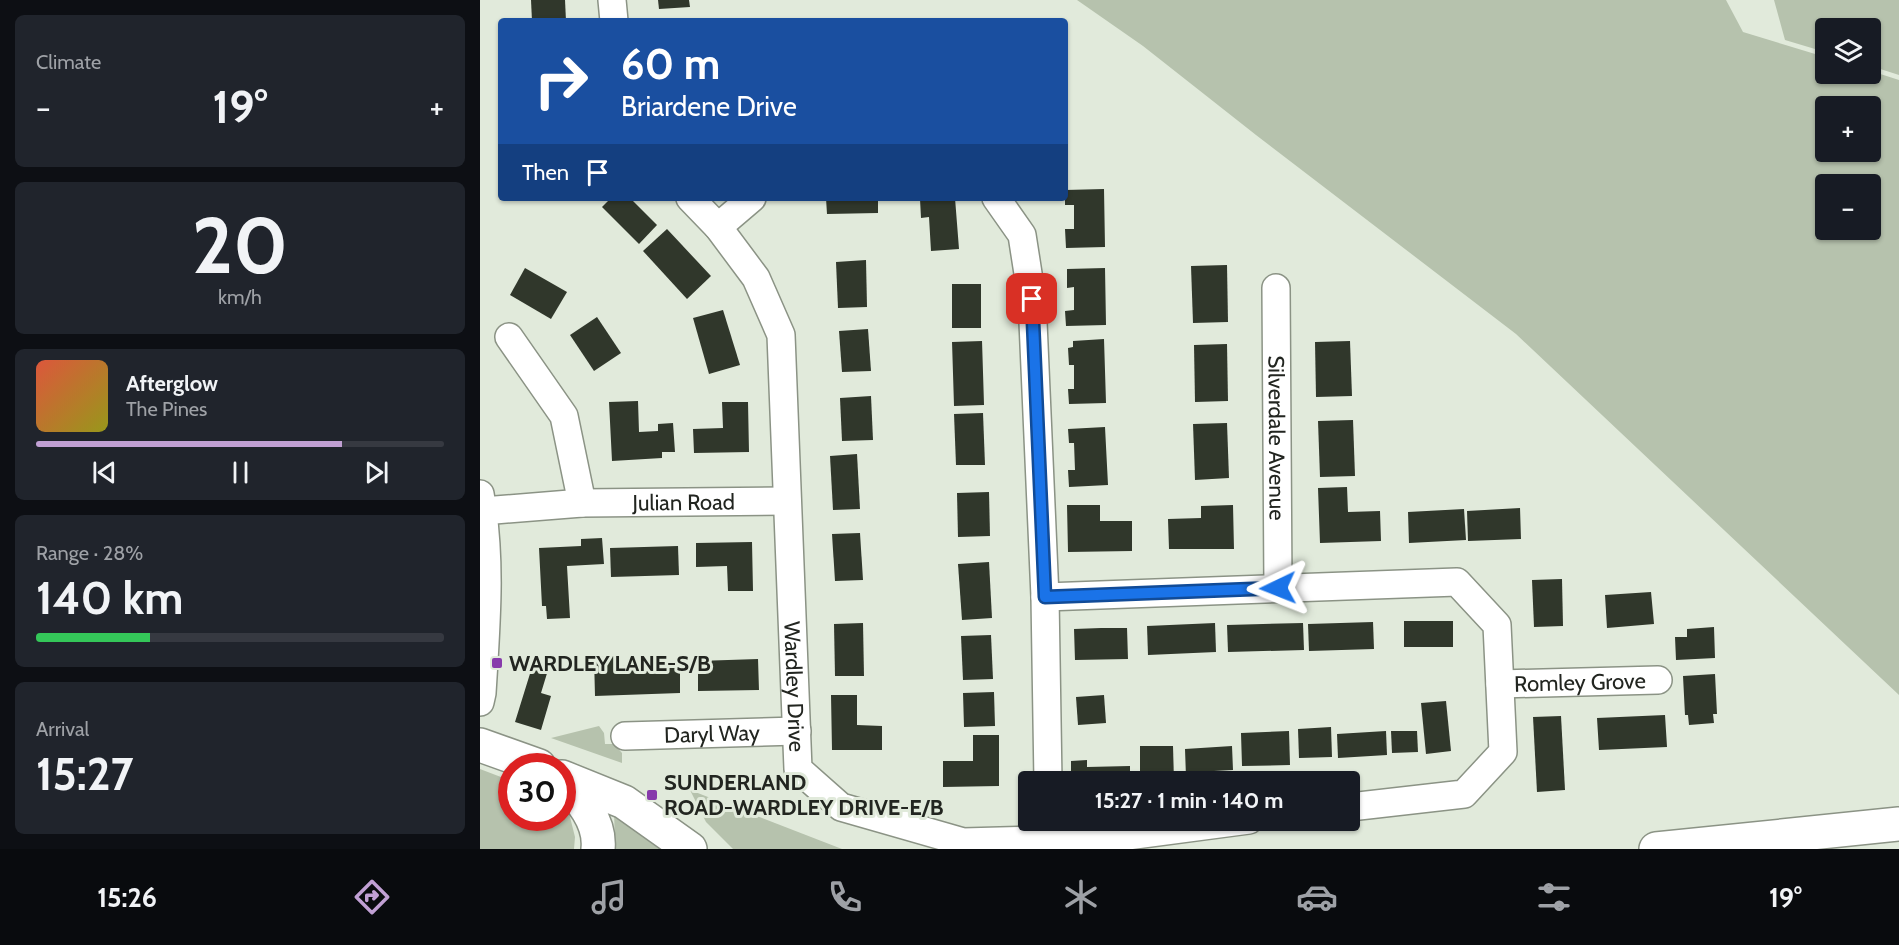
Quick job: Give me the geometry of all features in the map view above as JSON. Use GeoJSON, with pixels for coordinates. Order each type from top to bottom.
{"type":"FeatureCollection","features":[{"type":"Feature","properties":{"kind":"main road"},"geometry":{"type":"LineString","coordinates":[[480,745],[502,753]]}},
{"type":"Feature","properties":{"kind":"main road"},"geometry":{"type":"LineString","coordinates":[[576,783],[624,802],[690,849]]}},
{"type":"Feature","properties":{"kind":"main road"},"geometry":{"type":"LineString","coordinates":[[576,793],[593,821],[599,843],[598,849]]}},
{"type":"Feature","properties":{"kind":"main road"},"geometry":{"type":"LineString","coordinates":[[1656,849],[1899,824]]}},
{"type":"Feature","properties":{"kind":"street"},"geometry":{"type":"LineString","coordinates":[[612,0],[614,18]]}},
{"type":"Feature","properties":{"kind":"street","name":"Wardley Drive"},"geometry":{"type":"LineString","coordinates":[[693,201],[718,227],[756,278],[781,335],[798,769],[841,807],[963,842],[1042,831]]}},
{"type":"Feature","properties":{"kind":"street"},"geometry":{"type":"LineString","coordinates":[[718,227],[748,201]]}},
{"type":"Feature","properties":{"kind":"street"},"geometry":{"type":"LineString","coordinates":[[998,201],[1022,235],[1032,299],[1045,597],[1048,771]]}},
{"type":"Feature","properties":{"kind":"street","name":"Silverdale Avenue"},"geometry":{"type":"LineString","coordinates":[[1276,288],[1278,588]]}},
{"type":"Feature","properties":{"kind":"street"},"geometry":{"type":"LineString","coordinates":[[509,337],[564,416],[582,503]]}},
{"type":"Feature","properties":{"kind":"street","name":"Julian Road"},"geometry":{"type":"LineString","coordinates":[[482,503],[787,501]]}},
{"type":"Feature","properties":{"kind":"street"},"geometry":{"type":"LineString","coordinates":[[480,702],[488,605],[482,503]]}},
{"type":"Feature","properties":{"kind":"street"},"geometry":{"type":"LineString","coordinates":[[1045,597],[1457,582],[1497,625],[1503,752],[1464,794],[1360,806]]}},
{"type":"Feature","properties":{"kind":"street","name":"Romley Grove"},"geometry":{"type":"LineString","coordinates":[[1500,684],[1658,680]]}},
{"type":"Feature","properties":{"kind":"street","name":"Daryl Way"},"geometry":{"type":"LineString","coordinates":[[625,736],[797,731]]}},
{"type":"Feature","properties":{"kind":"street","name":"Wardley Drive"},"geometry":{"type":"LineString","coordinates":[[1057,831],[1113,838],[1166,831]]}},
{"type":"Feature","properties":{"kind":"green space"},"geometry":{"type":"Polygon","coordinates":[[[1077,0],[1726,0],[1743,32],[1815,54],[1815,84],[1881,84],[1881,74],[1899,80],[1899,695],[1516,334],[1143,46],[1077,0]]]}},
{"type":"Feature","properties":{"kind":"green space"},"geometry":{"type":"Polygon","coordinates":[[[1774,0],[1899,0],[1899,75],[1881,69],[1881,18],[1815,18],[1815,49],[1785,40],[1774,0]]]}},
{"type":"Feature","properties":{"kind":"green space"},"geometry":{"type":"Polygon","coordinates":[[[599,726],[604,733],[605,744],[614,744],[622,753],[622,763],[551,738],[599,726]]]}},
{"type":"Feature","properties":{"kind":"green space"},"geometry":{"type":"Polygon","coordinates":[[[480,769],[498,776],[498,831],[574,831],[575,837],[574,849],[480,849],[480,769]]]}},
{"type":"Feature","properties":{"kind":"green space"},"geometry":{"type":"Polygon","coordinates":[[[690,790],[842,849],[733,849],[706,822],[690,790]]]}},
{"type":"Feature","properties":{"kind":"green space"},"geometry":{"type":"Polygon","coordinates":[[[614,809],[670,849],[615,849],[614,809]]]}},
{"type":"Feature","properties":{"kind":"building"},"geometry":{"type":"Polygon","coordinates":[[[531,0],[565,0],[566,18],[532,18],[531,0]]]}},
{"type":"Feature","properties":{"kind":"building"},"geometry":{"type":"Polygon","coordinates":[[[658,0],[689,0],[690,7],[659,9],[658,0]]]}},
{"type":"Feature","properties":{"kind":"building"},"geometry":{"type":"Polygon","coordinates":[[[1104,189],[1105,247],[1066,248],[1065,229],[1074,229],[1074,205],[1065,205],[1065,201],[1068,201],[1068,190],[1104,189]]]}},
{"type":"Feature","properties":{"kind":"building"},"geometry":{"type":"Polygon","coordinates":[[[608,201],[633,201],[657,225],[639,244],[602,207],[608,201]]]}},
{"type":"Feature","properties":{"kind":"building"},"geometry":{"type":"Polygon","coordinates":[[[826,201],[878,201],[878,213],[827,214],[826,201]]]}},
{"type":"Feature","properties":{"kind":"building"},"geometry":{"type":"Polygon","coordinates":[[[920,201],[955,201],[959,249],[931,251],[929,217],[921,218],[920,201]]]}},
{"type":"Feature","properties":{"kind":"building"},"geometry":{"type":"Polygon","coordinates":[[[667,229],[711,276],[687,299],[643,251],[667,229]]]}},
{"type":"Feature","properties":{"kind":"building"},"geometry":{"type":"Polygon","coordinates":[[[866,260],[867,307],[838,308],[836,262],[866,260]]]}},
{"type":"Feature","properties":{"kind":"building"},"geometry":{"type":"Polygon","coordinates":[[[1227,265],[1228,322],[1193,323],[1191,266],[1227,265]]]}},
{"type":"Feature","properties":{"kind":"building"},"geometry":{"type":"Polygon","coordinates":[[[525,268],[567,292],[551,319],[510,295],[525,268]]]}},
{"type":"Feature","properties":{"kind":"building"},"geometry":{"type":"Polygon","coordinates":[[[1105,268],[1106,325],[1066,326],[1065,311],[1074,310],[1074,287],[1067,288],[1067,269],[1105,268]]]}},
{"type":"Feature","properties":{"kind":"building"},"geometry":{"type":"Polygon","coordinates":[[[952,284],[981,284],[981,328],[952,328],[952,284]]]}},
{"type":"Feature","properties":{"kind":"building"},"geometry":{"type":"Polygon","coordinates":[[[723,310],[740,365],[709,374],[693,318],[723,310]]]}},
{"type":"Feature","properties":{"kind":"building"},"geometry":{"type":"Polygon","coordinates":[[[597,317],[621,353],[594,371],[570,335],[597,317]]]}},
{"type":"Feature","properties":{"kind":"building"},"geometry":{"type":"Polygon","coordinates":[[[868,329],[871,371],[842,372],[839,331],[868,329]]]}},
{"type":"Feature","properties":{"kind":"building"},"geometry":{"type":"Polygon","coordinates":[[[1104,339],[1106,403],[1069,404],[1068,389],[1074,389],[1074,365],[1069,365],[1068,348],[1073,347],[1073,341],[1104,339]]]}},
{"type":"Feature","properties":{"kind":"building"},"geometry":{"type":"Polygon","coordinates":[[[982,341],[984,405],[954,406],[952,342],[982,341]]]}},
{"type":"Feature","properties":{"kind":"building"},"geometry":{"type":"Polygon","coordinates":[[[1350,341],[1352,396],[1316,397],[1315,342],[1350,341]]]}},
{"type":"Feature","properties":{"kind":"building"},"geometry":{"type":"Polygon","coordinates":[[[1227,344],[1228,401],[1195,402],[1194,345],[1227,344]]]}},
{"type":"Feature","properties":{"kind":"building"},"geometry":{"type":"Polygon","coordinates":[[[871,396],[873,440],[842,441],[840,398],[871,396]]]}},
{"type":"Feature","properties":{"kind":"building"},"geometry":{"type":"Polygon","coordinates":[[[638,401],[639,432],[658,431],[658,424],[673,423],[675,452],[662,452],[662,458],[612,461],[609,402],[638,401]]]}},
{"type":"Feature","properties":{"kind":"building"},"geometry":{"type":"Polygon","coordinates":[[[722,402],[748,402],[749,452],[694,453],[693,429],[723,428],[722,402]]]}},
{"type":"Feature","properties":{"kind":"building"},"geometry":{"type":"Polygon","coordinates":[[[983,413],[985,465],[956,465],[954,414],[983,413]]]}},
{"type":"Feature","properties":{"kind":"building"},"geometry":{"type":"Polygon","coordinates":[[[1353,420],[1355,476],[1320,477],[1318,421],[1353,420]]]}},
{"type":"Feature","properties":{"kind":"building"},"geometry":{"type":"Polygon","coordinates":[[[1227,423],[1229,478],[1195,480],[1193,424],[1227,423]]]}},
{"type":"Feature","properties":{"kind":"building"},"geometry":{"type":"Polygon","coordinates":[[[1105,427],[1108,485],[1069,487],[1068,470],[1075,470],[1074,443],[1069,443],[1068,429],[1105,427]]]}},
{"type":"Feature","properties":{"kind":"building"},"geometry":{"type":"Polygon","coordinates":[[[857,454],[860,509],[833,510],[830,456],[857,454]]]}},
{"type":"Feature","properties":{"kind":"building"},"geometry":{"type":"Polygon","coordinates":[[[1347,487],[1348,512],[1380,511],[1381,541],[1320,543],[1318,488],[1347,487]]]}},
{"type":"Feature","properties":{"kind":"building"},"geometry":{"type":"Polygon","coordinates":[[[989,492],[990,536],[958,537],[957,493],[989,492]]]}},
{"type":"Feature","properties":{"kind":"building"},"geometry":{"type":"Polygon","coordinates":[[[1067,505],[1100,505],[1100,521],[1132,521],[1132,551],[1068,552],[1067,505]]]}},
{"type":"Feature","properties":{"kind":"building"},"geometry":{"type":"Polygon","coordinates":[[[1233,505],[1234,549],[1169,549],[1168,519],[1201,518],[1201,506],[1233,505]]]}},
{"type":"Feature","properties":{"kind":"building"},"geometry":{"type":"Polygon","coordinates":[[[1520,508],[1521,539],[1468,541],[1467,511],[1520,508]]]}},
{"type":"Feature","properties":{"kind":"building"},"geometry":{"type":"Polygon","coordinates":[[[1464,509],[1466,540],[1409,543],[1408,512],[1464,509]]]}},
{"type":"Feature","properties":{"kind":"building"},"geometry":{"type":"Polygon","coordinates":[[[860,533],[863,580],[835,581],[832,534],[860,533]]]}},
{"type":"Feature","properties":{"kind":"building"},"geometry":{"type":"Polygon","coordinates":[[[602,538],[604,564],[567,566],[570,618],[547,619],[546,606],[542,606],[539,548],[581,546],[581,539],[602,538]]]}},
{"type":"Feature","properties":{"kind":"building"},"geometry":{"type":"Polygon","coordinates":[[[752,542],[753,591],[728,591],[727,566],[696,567],[696,543],[752,542]]]}},
{"type":"Feature","properties":{"kind":"building"},"geometry":{"type":"Polygon","coordinates":[[[678,546],[679,575],[611,577],[610,548],[678,546]]]}},
{"type":"Feature","properties":{"kind":"building"},"geometry":{"type":"Polygon","coordinates":[[[989,562],[992,618],[962,620],[958,564],[989,562]]]}},
{"type":"Feature","properties":{"kind":"building"},"geometry":{"type":"Polygon","coordinates":[[[1562,579],[1563,626],[1534,627],[1532,580],[1562,579]]]}},
{"type":"Feature","properties":{"kind":"building"},"geometry":{"type":"Polygon","coordinates":[[[1651,592],[1654,624],[1607,628],[1605,595],[1651,592]]]}},
{"type":"Feature","properties":{"kind":"building"},"geometry":{"type":"Polygon","coordinates":[[[1404,621],[1453,621],[1453,647],[1404,647],[1404,621]]]}},
{"type":"Feature","properties":{"kind":"building"},"geometry":{"type":"Polygon","coordinates":[[[1373,622],[1374,649],[1309,651],[1308,624],[1373,622]]]}},
{"type":"Feature","properties":{"kind":"building"},"geometry":{"type":"Polygon","coordinates":[[[863,623],[864,676],[835,676],[834,624],[863,623]]]}},
{"type":"Feature","properties":{"kind":"building"},"geometry":{"type":"Polygon","coordinates":[[[1215,623],[1216,652],[1148,655],[1147,626],[1215,623]]]}},
{"type":"Feature","properties":{"kind":"building"},"geometry":{"type":"Polygon","coordinates":[[[1303,623],[1304,650],[1228,652],[1227,625],[1303,623]]]}},
{"type":"Feature","properties":{"kind":"building"},"geometry":{"type":"Polygon","coordinates":[[[1714,627],[1715,658],[1676,660],[1675,637],[1687,637],[1687,629],[1714,627]]]}},
{"type":"Feature","properties":{"kind":"building"},"geometry":{"type":"Polygon","coordinates":[[[1127,628],[1128,659],[1075,660],[1074,629],[1127,628]]]}},
{"type":"Feature","properties":{"kind":"building"},"geometry":{"type":"Polygon","coordinates":[[[991,635],[993,679],[963,680],[961,636],[991,635]]]}},
{"type":"Feature","properties":{"kind":"building"},"geometry":{"type":"Polygon","coordinates":[[[622,656],[622,666],[680,664],[680,693],[595,696],[594,657],[622,656]]]}},
{"type":"Feature","properties":{"kind":"building"},"geometry":{"type":"Polygon","coordinates":[[[758,659],[759,690],[698,691],[698,661],[758,659]]]}},
{"type":"Feature","properties":{"kind":"building"},"geometry":{"type":"Polygon","coordinates":[[[533,664],[548,670],[541,693],[551,696],[541,730],[515,722],[533,664]]]}},
{"type":"Feature","properties":{"kind":"building"},"geometry":{"type":"Polygon","coordinates":[[[1715,674],[1717,714],[1713,714],[1714,723],[1689,725],[1688,715],[1685,715],[1683,676],[1715,674]]]}},
{"type":"Feature","properties":{"kind":"building"},"geometry":{"type":"Polygon","coordinates":[[[994,692],[995,726],[964,727],[963,693],[994,692]]]}},
{"type":"Feature","properties":{"kind":"building"},"geometry":{"type":"Polygon","coordinates":[[[831,695],[857,695],[857,725],[882,726],[882,750],[832,750],[831,695]]]}},
{"type":"Feature","properties":{"kind":"building"},"geometry":{"type":"Polygon","coordinates":[[[1104,695],[1106,723],[1078,725],[1076,697],[1104,695]]]}},
{"type":"Feature","properties":{"kind":"building"},"geometry":{"type":"Polygon","coordinates":[[[1446,701],[1451,751],[1426,754],[1421,703],[1446,701]]]}},
{"type":"Feature","properties":{"kind":"building"},"geometry":{"type":"Polygon","coordinates":[[[1665,715],[1667,747],[1599,750],[1597,718],[1665,715]]]}},
{"type":"Feature","properties":{"kind":"building"},"geometry":{"type":"Polygon","coordinates":[[[1561,716],[1565,790],[1537,792],[1533,717],[1561,716]]]}},
{"type":"Feature","properties":{"kind":"building"},"geometry":{"type":"Polygon","coordinates":[[[1331,727],[1332,757],[1299,758],[1298,729],[1331,727]]]}},
{"type":"Feature","properties":{"kind":"building"},"geometry":{"type":"Polygon","coordinates":[[[1289,731],[1290,765],[1242,766],[1241,733],[1289,731]]]}},
{"type":"Feature","properties":{"kind":"building"},"geometry":{"type":"Polygon","coordinates":[[[1386,731],[1387,755],[1338,758],[1337,734],[1386,731]]]}},
{"type":"Feature","properties":{"kind":"building"},"geometry":{"type":"Polygon","coordinates":[[[1391,731],[1417,731],[1418,752],[1392,753],[1391,731]]]}},
{"type":"Feature","properties":{"kind":"building"},"geometry":{"type":"Polygon","coordinates":[[[973,735],[999,735],[999,786],[943,787],[943,761],[973,761],[973,735]]]}},
{"type":"Feature","properties":{"kind":"building"},"geometry":{"type":"Polygon","coordinates":[[[1140,746],[1173,746],[1174,771],[1140,771],[1140,746]]]}},
{"type":"Feature","properties":{"kind":"building"},"geometry":{"type":"Polygon","coordinates":[[[1232,746],[1233,770],[1186,771],[1185,749],[1232,746]]]}},
{"type":"Feature","properties":{"kind":"building"},"geometry":{"type":"Polygon","coordinates":[[[1087,760],[1087,767],[1130,766],[1130,771],[1071,771],[1071,761],[1087,760]]]}},
{"type":"Feature","properties":{"kind":"place","name":"WARDLEY LANE-S/B"},"geometry":{"type":"Point","coordinates":[497,663]}},
{"type":"Feature","properties":{"kind":"place","name":"SUNDERLAND ROAD-WARDLEY DRIVE-E/B"},"geometry":{"type":"Point","coordinates":[652,795]}},
{"type":"Feature","properties":{"kind":"route"},"geometry":{"type":"LineString","coordinates":[[1032,299],[1045,597],[1278,588]]}}]}
